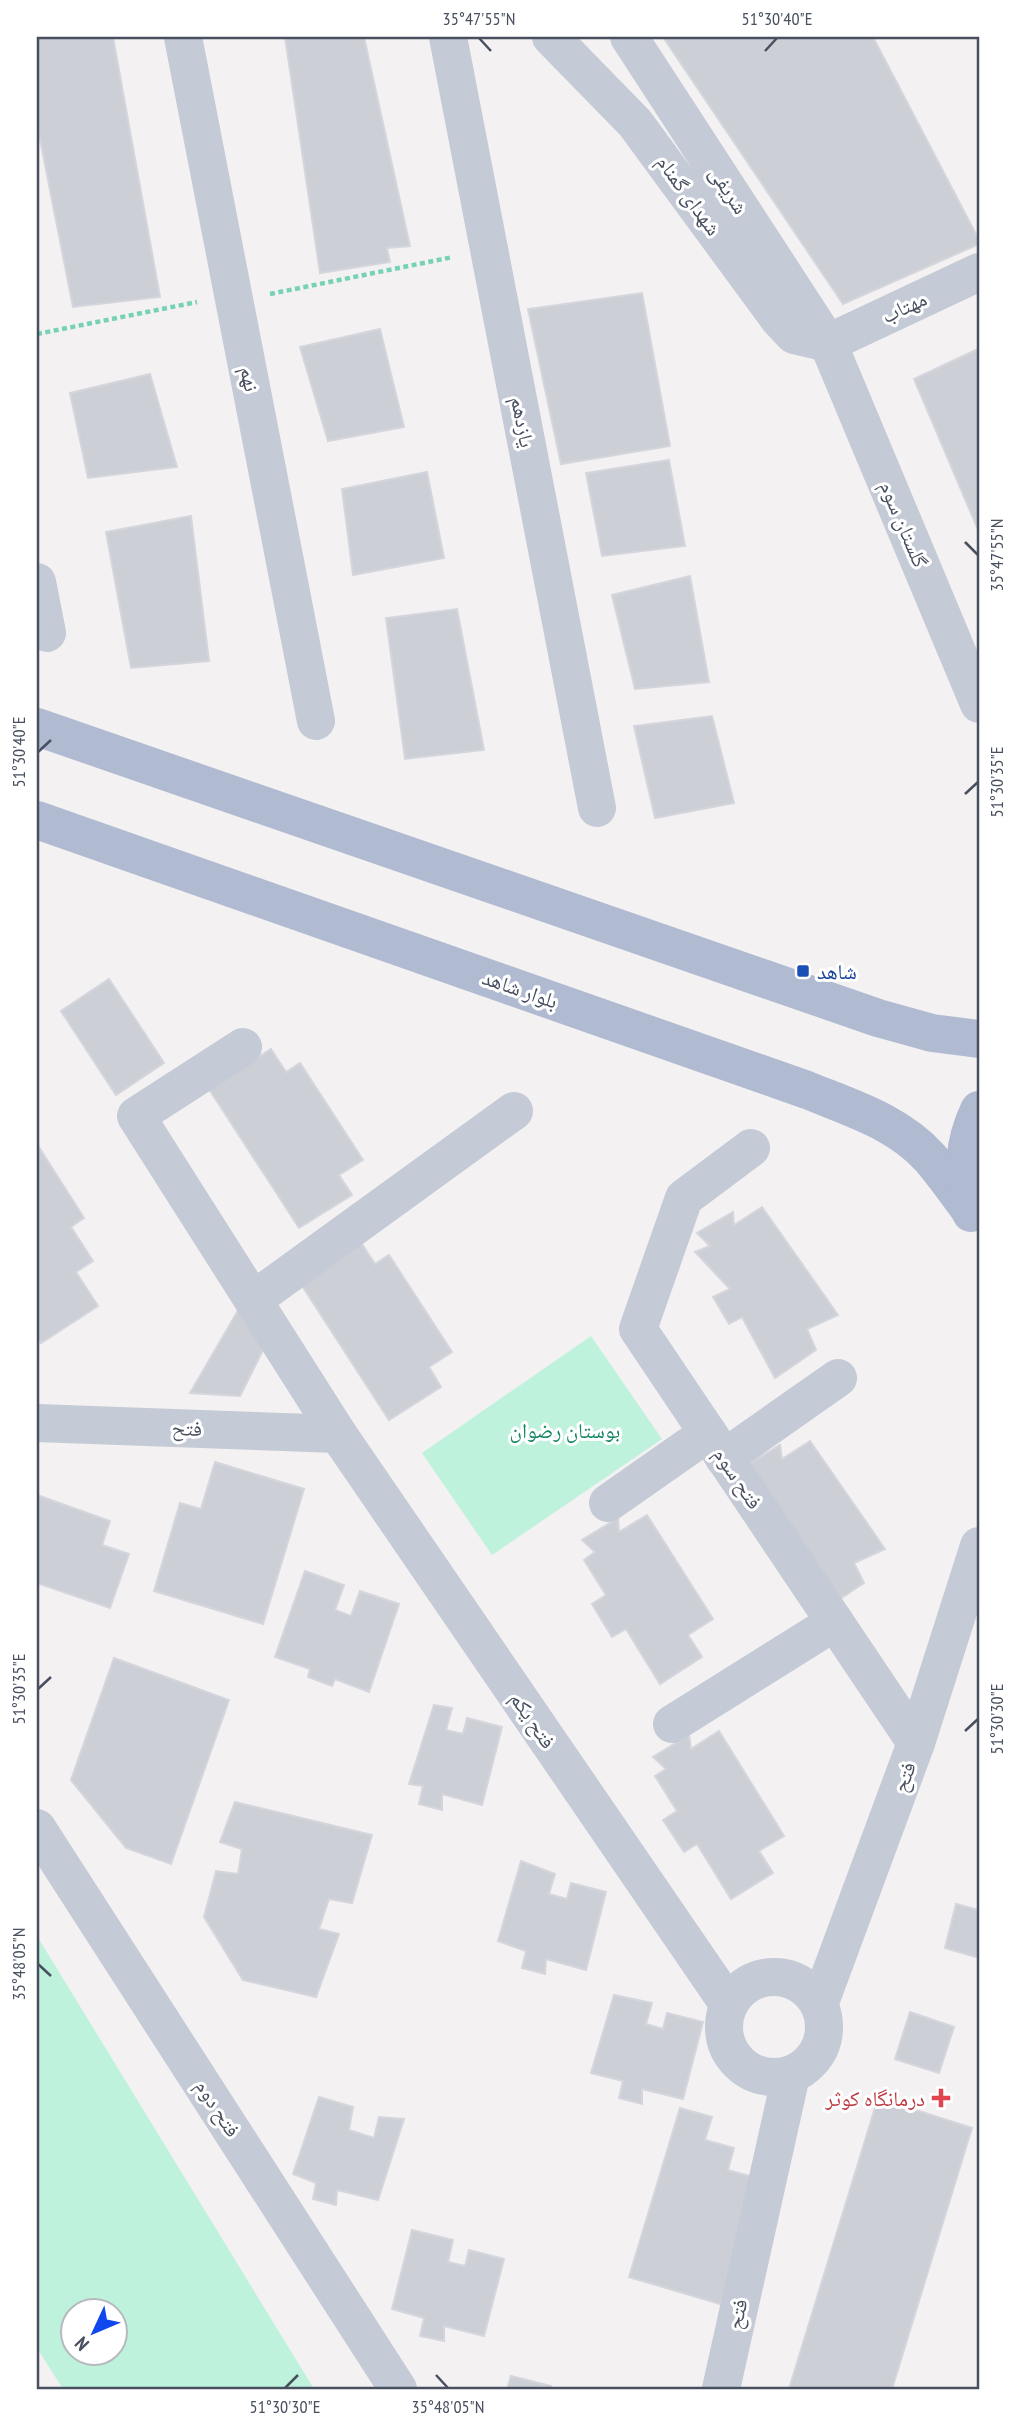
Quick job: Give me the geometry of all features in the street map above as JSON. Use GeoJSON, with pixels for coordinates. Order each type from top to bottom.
{"type":"FeatureCollection","features":[{"type":"Feature","properties":{"kind":"main road"},"geometry":{"type":"LineString","coordinates":[[37,727],[878,1018],[932,1033],[979,1039]]}},
{"type":"Feature","properties":{"kind":"main road","name":"بلوار شاهد"},"geometry":{"type":"LineString","coordinates":[[37,820],[807,1090],[879,1119],[906,1136],[929,1157],[974,1220]]}},
{"type":"Feature","properties":{"kind":"main road"},"geometry":{"type":"LineString","coordinates":[[974,1220],[964,1168],[971,1127],[979,1110]]}},
{"type":"Feature","properties":{"kind":"street","name":"نهم"},"geometry":{"type":"LineString","coordinates":[[183,37],[316,721]]}},
{"type":"Feature","properties":{"kind":"street","name":"یازدهم"},"geometry":{"type":"LineString","coordinates":[[448,37],[597,808]]}},
{"type":"Feature","properties":{"kind":"street","name":"شهدای گمنام"},"geometry":{"type":"LineString","coordinates":[[551,37],[635,123],[779,319],[794,335],[828,343]]}},
{"type":"Feature","properties":{"kind":"street","name":"شریفی"},"geometry":{"type":"LineString","coordinates":[[629,37],[828,343]]}},
{"type":"Feature","properties":{"kind":"street","name":"مهتاب"},"geometry":{"type":"LineString","coordinates":[[828,343],[979,272]]}},
{"type":"Feature","properties":{"kind":"street","name":"گلستان سوم"},"geometry":{"type":"LineString","coordinates":[[828,343],[979,704]]}},
{"type":"Feature","properties":{"kind":"street"},"geometry":{"type":"LineString","coordinates":[[37,582],[47,633]]}},
{"type":"Feature","properties":{"kind":"street","name":"فتح یکم"},"geometry":{"type":"LineString","coordinates":[[243,1047],[136,1115],[338,1434],[729,2006]]}},
{"type":"Feature","properties":{"kind":"street"},"geometry":{"type":"LineString","coordinates":[[253,1300],[514,1111]]}},
{"type":"Feature","properties":{"kind":"street","name":"فتح سوم"},"geometry":{"type":"LineString","coordinates":[[751,1149],[684,1198],[638,1329],[916,1744]]}},
{"type":"Feature","properties":{"kind":"street"},"geometry":{"type":"LineString","coordinates":[[608,1503],[838,1378]]}},
{"type":"Feature","properties":{"kind":"street","name":"فتح"},"geometry":{"type":"LineString","coordinates":[[37,1423],[338,1434]]}},
{"type":"Feature","properties":{"kind":"street","name":"فتح"},"geometry":{"type":"LineString","coordinates":[[819,2005],[916,1744],[979,1546]]}},
{"type":"Feature","properties":{"kind":"street"},"geometry":{"type":"LineString","coordinates":[[672,1724],[835,1622]]}},
{"type":"Feature","properties":{"kind":"street","name":"فتح دوم"},"geometry":{"type":"LineString","coordinates":[[37,1828],[398,2389]]}},
{"type":"Feature","properties":{"kind":"street"},"geometry":{"type":"LineString","coordinates":[[765,1977],[796,1982],[810,1992],[819,2005],[824,2029],[817,2053],[806,2066],[791,2075],[774,2078],[757,2074],[742,2066],[730,2053],[724,2037],[724,2021],[737,1992],[750,1983],[765,1977]]}},
{"type":"Feature","properties":{"kind":"street","name":"فتح"},"geometry":{"type":"LineString","coordinates":[[721,2389],[791,2075]]}},
{"type":"Feature","properties":{"kind":"path"},"geometry":{"type":"LineString","coordinates":[[37,334],[489,250]]}},
{"type":"Feature","properties":{"kind":"green space","name":"بوستان رضوان"},"geometry":{"type":"Polygon","coordinates":[[[591,1336],[662,1439],[492,1555],[422,1453],[591,1336]]]}},
{"type":"Feature","properties":{"kind":"green space"},"geometry":{"type":"Polygon","coordinates":[[[37,1936],[314,2389],[63,2389],[37,2348],[37,1936]]]}},
{"type":"Feature","properties":{"kind":"building"},"geometry":{"type":"Polygon","coordinates":[[[37,37],[113,37],[160,297],[73,307],[37,124],[37,37]]]}},
{"type":"Feature","properties":{"kind":"building"},"geometry":{"type":"Polygon","coordinates":[[[285,37],[364,37],[410,246],[387,248],[390,262],[320,273],[285,37]]]}},
{"type":"Feature","properties":{"kind":"building"},"geometry":{"type":"Polygon","coordinates":[[[663,37],[873,37],[979,244],[843,304],[663,37]]]}},
{"type":"Feature","properties":{"kind":"building"},"geometry":{"type":"Polygon","coordinates":[[[642,293],[670,446],[561,464],[528,309],[642,293]]]}},
{"type":"Feature","properties":{"kind":"building"},"geometry":{"type":"Polygon","coordinates":[[[380,329],[404,427],[328,441],[300,347],[380,329]]]}},
{"type":"Feature","properties":{"kind":"building"},"geometry":{"type":"Polygon","coordinates":[[[978,349],[979,353],[979,532],[914,379],[978,349]]]}},
{"type":"Feature","properties":{"kind":"building"},"geometry":{"type":"Polygon","coordinates":[[[150,374],[177,467],[88,478],[70,393],[150,374]]]}},
{"type":"Feature","properties":{"kind":"building"},"geometry":{"type":"Polygon","coordinates":[[[669,460],[685,546],[602,556],[586,473],[669,460]]]}},
{"type":"Feature","properties":{"kind":"building"},"geometry":{"type":"Polygon","coordinates":[[[427,472],[444,558],[353,575],[342,489],[427,472]]]}},
{"type":"Feature","properties":{"kind":"building"},"geometry":{"type":"Polygon","coordinates":[[[191,516],[209,661],[131,668],[106,532],[191,516]]]}},
{"type":"Feature","properties":{"kind":"building"},"geometry":{"type":"Polygon","coordinates":[[[690,576],[709,682],[635,689],[612,595],[690,576]]]}},
{"type":"Feature","properties":{"kind":"building"},"geometry":{"type":"Polygon","coordinates":[[[457,609],[484,750],[405,759],[386,618],[457,609]]]}},
{"type":"Feature","properties":{"kind":"building"},"geometry":{"type":"Polygon","coordinates":[[[712,716],[734,803],[655,818],[634,726],[712,716]]]}},
{"type":"Feature","properties":{"kind":"building"},"geometry":{"type":"Polygon","coordinates":[[[109,979],[164,1063],[116,1095],[61,1011],[109,979]]]}},
{"type":"Feature","properties":{"kind":"building"},"geometry":{"type":"Polygon","coordinates":[[[271,1049],[286,1072],[300,1063],[363,1160],[339,1175],[352,1195],[299,1228],[209,1089],[271,1049]]]}},
{"type":"Feature","properties":{"kind":"building"},"geometry":{"type":"Polygon","coordinates":[[[37,1144],[84,1218],[71,1227],[93,1261],[76,1272],[98,1306],[41,1343],[37,1337],[37,1144]]]}},
{"type":"Feature","properties":{"kind":"building"},"geometry":{"type":"Polygon","coordinates":[[[762,1207],[838,1315],[807,1329],[816,1350],[775,1378],[742,1317],[729,1324],[713,1297],[730,1289],[695,1252],[710,1246],[697,1233],[733,1212],[734,1225],[762,1207]]]}},
{"type":"Feature","properties":{"kind":"building"},"geometry":{"type":"Polygon","coordinates":[[[360,1241],[375,1264],[389,1255],[452,1352],[429,1367],[441,1387],[389,1420],[299,1281],[360,1241]]]}},
{"type":"Feature","properties":{"kind":"building"},"geometry":{"type":"Polygon","coordinates":[[[243,1302],[268,1340],[240,1396],[190,1393],[243,1302]]]}},
{"type":"Feature","properties":{"kind":"building"},"geometry":{"type":"Polygon","coordinates":[[[810,1441],[885,1549],[854,1563],[864,1583],[822,1611],[744,1467],[780,1445],[782,1459],[810,1441]]]}},
{"type":"Feature","properties":{"kind":"building"},"geometry":{"type":"Polygon","coordinates":[[[215,1462],[304,1489],[263,1624],[154,1591],[180,1503],[201,1509],[215,1462]]]}},
{"type":"Feature","properties":{"kind":"building"},"geometry":{"type":"Polygon","coordinates":[[[37,1495],[110,1521],[102,1545],[129,1554],[110,1608],[37,1583],[37,1495]]]}},
{"type":"Feature","properties":{"kind":"building"},"geometry":{"type":"Polygon","coordinates":[[[647,1515],[713,1619],[688,1635],[702,1657],[660,1684],[626,1629],[612,1637],[592,1604],[606,1595],[584,1560],[595,1552],[582,1540],[618,1518],[619,1532],[647,1515]]]}},
{"type":"Feature","properties":{"kind":"building"},"geometry":{"type":"Polygon","coordinates":[[[305,1571],[344,1585],[335,1610],[351,1616],[360,1591],[399,1604],[369,1692],[335,1679],[332,1686],[308,1677],[310,1669],[275,1657],[305,1571]]]}},
{"type":"Feature","properties":{"kind":"building"},"geometry":{"type":"Polygon","coordinates":[[[114,1658],[229,1700],[171,1864],[126,1848],[71,1780],[114,1658]]]}},
{"type":"Feature","properties":{"kind":"building"},"geometry":{"type":"Polygon","coordinates":[[[434,1705],[452,1708],[446,1730],[463,1734],[467,1718],[502,1727],[482,1805],[442,1794],[442,1810],[419,1804],[423,1786],[409,1784],[434,1705]]]}},
{"type":"Feature","properties":{"kind":"building"},"geometry":{"type":"Polygon","coordinates":[[[719,1731],[784,1836],[759,1851],[773,1873],[731,1899],[697,1844],[684,1852],[663,1820],[677,1811],[655,1776],[666,1769],[653,1757],[689,1735],[691,1749],[719,1731]]]}},
{"type":"Feature","properties":{"kind":"building"},"geometry":{"type":"Polygon","coordinates":[[[235,1802],[372,1835],[352,1903],[329,1899],[319,1929],[339,1934],[316,1997],[243,1980],[204,1917],[216,1871],[238,1874],[242,1849],[220,1842],[235,1802]]]}},
{"type":"Feature","properties":{"kind":"building"},"geometry":{"type":"Polygon","coordinates":[[[521,1861],[555,1874],[549,1894],[567,1899],[571,1883],[606,1892],[586,1970],[546,1959],[545,1974],[522,1968],[526,1951],[498,1941],[521,1861]]]}},
{"type":"Feature","properties":{"kind":"building"},"geometry":{"type":"Polygon","coordinates":[[[956,1904],[979,1910],[979,1958],[945,1948],[956,1904]]]}},
{"type":"Feature","properties":{"kind":"building"},"geometry":{"type":"Polygon","coordinates":[[[614,1995],[652,2003],[646,2024],[663,2029],[667,2013],[703,2022],[683,2099],[642,2089],[642,2104],[619,2098],[623,2081],[591,2073],[614,1995]]]}},
{"type":"Feature","properties":{"kind":"building"},"geometry":{"type":"Polygon","coordinates":[[[910,2012],[954,2027],[939,2073],[895,2059],[910,2012]]]}},
{"type":"Feature","properties":{"kind":"building"},"geometry":{"type":"Polygon","coordinates":[[[319,2097],[353,2107],[349,2130],[374,2138],[379,2117],[404,2119],[378,2200],[337,2190],[336,2205],[313,2199],[316,2183],[293,2174],[319,2097]]]}},
{"type":"Feature","properties":{"kind":"building"},"geometry":{"type":"Polygon","coordinates":[[[878,2098],[972,2128],[892,2389],[789,2389],[878,2098]]]}},
{"type":"Feature","properties":{"kind":"building"},"geometry":{"type":"Polygon","coordinates":[[[680,2108],[712,2117],[705,2140],[734,2148],[728,2170],[753,2177],[730,2307],[629,2277],[680,2108]]]}},
{"type":"Feature","properties":{"kind":"building"},"geometry":{"type":"Polygon","coordinates":[[[412,2230],[453,2240],[448,2262],[465,2266],[469,2250],[504,2259],[484,2336],[444,2326],[444,2341],[420,2336],[424,2318],[392,2309],[412,2230]]]}},
{"type":"Feature","properties":{"kind":"building"},"geometry":{"type":"Polygon","coordinates":[[[511,2376],[551,2386],[551,2389],[507,2389],[511,2376]]]}},
{"type":"Feature","properties":{"kind":"place","name":"شاهد"},"geometry":{"type":"Point","coordinates":[803,971]}},
{"type":"Feature","properties":{"kind":"place","name":"درمانگاه کوثر"},"geometry":{"type":"Point","coordinates":[941,2098]}}]}
